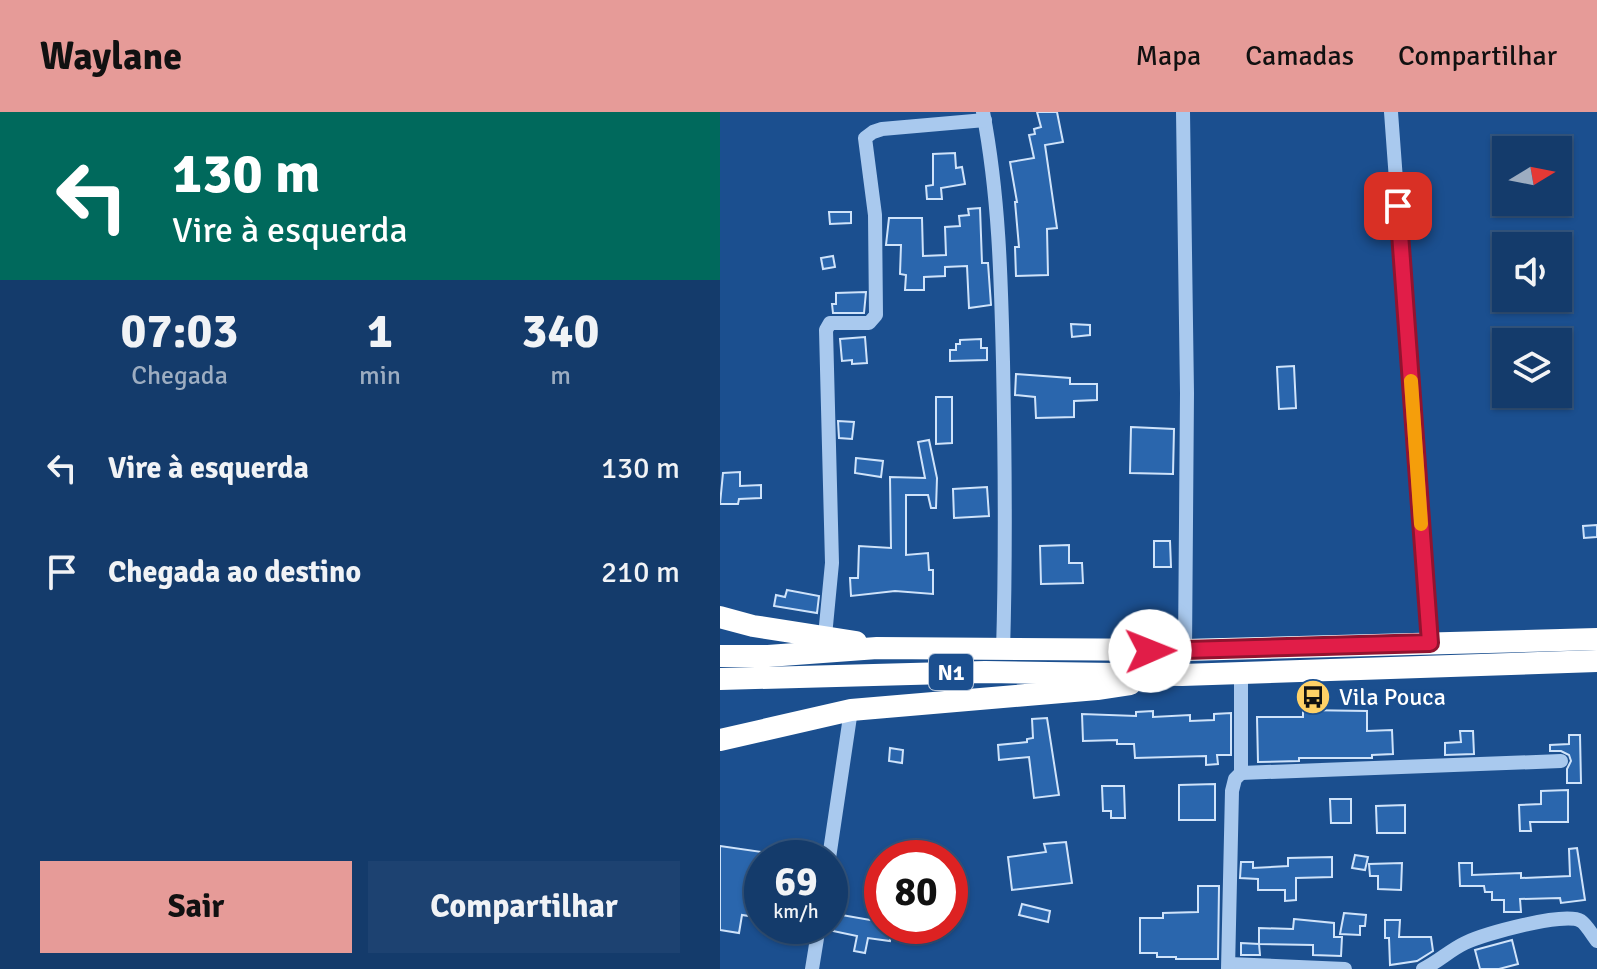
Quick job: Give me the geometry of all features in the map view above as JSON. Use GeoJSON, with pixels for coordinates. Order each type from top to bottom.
{"type":"FeatureCollection","features":[{"type":"Feature","properties":{"kind":"highway"},"geometry":{"type":"LineString","coordinates":[[720,617],[753,626],[825,636],[877,648]]}},
{"type":"Feature","properties":{"kind":"highway","name":"N1"},"geometry":{"type":"LineString","coordinates":[[720,656],[768,656],[877,648],[1185,650],[1597,639]]}},
{"type":"Feature","properties":{"kind":"highway","name":"N1"},"geometry":{"type":"LineString","coordinates":[[720,679],[985,672],[1182,675],[1597,661]]}},
{"type":"Feature","properties":{"kind":"highway"},"geometry":{"type":"LineString","coordinates":[[720,740],[851,710],[1097,689],[1182,675]]}},
{"type":"Feature","properties":{"kind":"street"},"geometry":{"type":"LineString","coordinates":[[1183,112],[1187,393],[1185,650]]}},
{"type":"Feature","properties":{"kind":"street"},"geometry":{"type":"LineString","coordinates":[[1391,112],[1430,643]]}},
{"type":"Feature","properties":{"kind":"street"},"geometry":{"type":"LineString","coordinates":[[825,636],[832,563],[826,330],[830,323],[869,323],[876,315],[875,215],[865,138],[882,129],[984,116],[996,199],[1002,283],[1006,548],[1003,651]]}},
{"type":"Feature","properties":{"kind":"street"},"geometry":{"type":"LineString","coordinates":[[1241,672],[1241,773]]}},
{"type":"Feature","properties":{"kind":"street"},"geometry":{"type":"LineString","coordinates":[[832,840],[851,710]]}},
{"type":"Feature","properties":{"kind":"street"},"geometry":{"type":"LineString","coordinates":[[1345,969],[1228,966],[1232,791],[1235,779],[1241,773],[1561,761]]}},
{"type":"Feature","properties":{"kind":"street"},"geometry":{"type":"LineString","coordinates":[[1423,969],[1441,964],[1466,942],[1508,928],[1556,920],[1583,922],[1597,941]]}},
{"type":"Feature","properties":{"kind":"street"},"geometry":{"type":"LineString","coordinates":[[812,969],[816,944]]}},
{"type":"Feature","properties":{"kind":"building"},"geometry":{"type":"Polygon","coordinates":[[[1037,112],[1057,112],[1063,142],[1045,145],[1057,228],[1047,229],[1048,275],[1016,276],[1015,247],[1019,247],[1017,202],[1010,162],[1034,158],[1029,135],[1035,134],[1034,129],[1041,127],[1037,112]]]}},
{"type":"Feature","properties":{"kind":"building"},"geometry":{"type":"Polygon","coordinates":[[[955,153],[956,168],[962,167],[965,184],[941,188],[942,199],[927,199],[926,186],[933,185],[933,154],[955,153]]]}},
{"type":"Feature","properties":{"kind":"building"},"geometry":{"type":"Polygon","coordinates":[[[980,208],[982,263],[988,263],[991,305],[969,308],[967,266],[945,267],[945,276],[924,277],[924,290],[905,290],[906,275],[900,274],[901,245],[886,245],[889,218],[922,218],[923,256],[946,255],[945,227],[960,226],[959,216],[969,215],[968,209],[980,208]]]}},
{"type":"Feature","properties":{"kind":"building"},"geometry":{"type":"Polygon","coordinates":[[[829,212],[851,212],[851,223],[830,224],[829,212]]]}},
{"type":"Feature","properties":{"kind":"building"},"geometry":{"type":"Polygon","coordinates":[[[833,256],[835,267],[823,269],[821,258],[833,256]]]}},
{"type":"Feature","properties":{"kind":"building"},"geometry":{"type":"Polygon","coordinates":[[[866,292],[864,313],[833,313],[836,293],[866,292]]]}},
{"type":"Feature","properties":{"kind":"building"},"geometry":{"type":"Polygon","coordinates":[[[1071,324],[1090,325],[1090,335],[1072,337],[1071,324]]]}},
{"type":"Feature","properties":{"kind":"building"},"geometry":{"type":"Polygon","coordinates":[[[865,337],[867,363],[842,361],[840,339],[865,337]]]}},
{"type":"Feature","properties":{"kind":"building"},"geometry":{"type":"Polygon","coordinates":[[[981,339],[981,348],[987,348],[987,360],[950,361],[950,350],[956,350],[960,340],[981,339]]]}},
{"type":"Feature","properties":{"kind":"building"},"geometry":{"type":"Polygon","coordinates":[[[1294,366],[1296,408],[1279,409],[1277,367],[1294,366]]]}},
{"type":"Feature","properties":{"kind":"building"},"geometry":{"type":"Polygon","coordinates":[[[1016,374],[1070,378],[1070,384],[1097,384],[1097,400],[1074,401],[1074,417],[1036,418],[1035,397],[1015,395],[1016,374]]]}},
{"type":"Feature","properties":{"kind":"building"},"geometry":{"type":"Polygon","coordinates":[[[936,397],[952,397],[952,443],[936,444],[936,397]]]}},
{"type":"Feature","properties":{"kind":"building"},"geometry":{"type":"Polygon","coordinates":[[[838,421],[854,422],[852,439],[839,438],[838,421]]]}},
{"type":"Feature","properties":{"kind":"building"},"geometry":{"type":"Polygon","coordinates":[[[1131,427],[1174,429],[1173,474],[1130,473],[1131,427]]]}},
{"type":"Feature","properties":{"kind":"building"},"geometry":{"type":"Polygon","coordinates":[[[929,440],[937,478],[936,508],[931,508],[928,495],[906,495],[906,555],[928,553],[929,570],[933,570],[933,594],[895,591],[851,596],[850,578],[858,578],[859,546],[891,548],[890,477],[925,478],[918,442],[929,440]]]}},
{"type":"Feature","properties":{"kind":"building"},"geometry":{"type":"Polygon","coordinates":[[[856,458],[883,461],[881,477],[855,473],[856,458]]]}},
{"type":"Feature","properties":{"kind":"building"},"geometry":{"type":"Polygon","coordinates":[[[740,472],[740,486],[761,485],[761,498],[739,499],[738,504],[720,504],[723,473],[740,472]]]}},
{"type":"Feature","properties":{"kind":"building"},"geometry":{"type":"Polygon","coordinates":[[[987,487],[989,516],[954,518],[953,489],[987,487]]]}},
{"type":"Feature","properties":{"kind":"building"},"geometry":{"type":"Polygon","coordinates":[[[1597,525],[1597,537],[1584,538],[1583,526],[1597,525]]]}},
{"type":"Feature","properties":{"kind":"building"},"geometry":{"type":"Polygon","coordinates":[[[1154,541],[1170,541],[1171,567],[1154,567],[1154,541]]]}},
{"type":"Feature","properties":{"kind":"building"},"geometry":{"type":"Polygon","coordinates":[[[1069,545],[1069,563],[1082,563],[1083,583],[1041,584],[1040,546],[1069,545]]]}},
{"type":"Feature","properties":{"kind":"building"},"geometry":{"type":"Polygon","coordinates":[[[787,590],[819,596],[817,613],[774,606],[776,595],[785,597],[787,590]]]}},
{"type":"Feature","properties":{"kind":"building"},"geometry":{"type":"Polygon","coordinates":[[[1303,710],[1367,711],[1367,731],[1392,730],[1393,754],[1372,755],[1372,758],[1299,758],[1299,761],[1258,762],[1257,717],[1303,717],[1303,710]]]}},
{"type":"Feature","properties":{"kind":"building"},"geometry":{"type":"Polygon","coordinates":[[[1153,711],[1153,717],[1190,715],[1190,721],[1214,720],[1214,714],[1231,713],[1231,755],[1217,755],[1218,764],[1206,765],[1206,756],[1135,758],[1134,744],[1117,744],[1117,740],[1083,741],[1082,714],[1136,716],[1136,712],[1153,711]]]}},
{"type":"Feature","properties":{"kind":"building"},"geometry":{"type":"Polygon","coordinates":[[[1047,718],[1059,795],[1034,798],[1029,757],[999,760],[998,745],[1027,742],[1027,739],[1033,738],[1032,719],[1047,718]]]}},
{"type":"Feature","properties":{"kind":"building"},"geometry":{"type":"Polygon","coordinates":[[[1460,731],[1473,731],[1474,754],[1445,755],[1445,743],[1461,742],[1460,731]]]}},
{"type":"Feature","properties":{"kind":"building"},"geometry":{"type":"Polygon","coordinates":[[[1569,735],[1580,735],[1581,783],[1567,783],[1567,769],[1571,761],[1569,755],[1550,751],[1550,745],[1569,744],[1569,735]]]}},
{"type":"Feature","properties":{"kind":"building"},"geometry":{"type":"Polygon","coordinates":[[[890,748],[903,750],[902,763],[889,761],[890,748]]]}},
{"type":"Feature","properties":{"kind":"building"},"geometry":{"type":"Polygon","coordinates":[[[1215,784],[1215,820],[1179,820],[1179,785],[1215,784]]]}},
{"type":"Feature","properties":{"kind":"building"},"geometry":{"type":"Polygon","coordinates":[[[1102,786],[1124,786],[1125,818],[1111,818],[1111,811],[1103,811],[1102,786]]]}},
{"type":"Feature","properties":{"kind":"building"},"geometry":{"type":"Polygon","coordinates":[[[1568,790],[1568,822],[1530,822],[1531,831],[1520,831],[1519,805],[1541,804],[1541,791],[1568,790]]]}},
{"type":"Feature","properties":{"kind":"building"},"geometry":{"type":"Polygon","coordinates":[[[1330,799],[1351,799],[1351,823],[1331,823],[1330,799]]]}},
{"type":"Feature","properties":{"kind":"building"},"geometry":{"type":"Polygon","coordinates":[[[1405,805],[1405,833],[1377,833],[1376,806],[1405,805]]]}},
{"type":"Feature","properties":{"kind":"building"},"geometry":{"type":"Polygon","coordinates":[[[1066,842],[1072,883],[1012,890],[1008,857],[1046,852],[1044,844],[1066,842]]]}},
{"type":"Feature","properties":{"kind":"building"},"geometry":{"type":"Polygon","coordinates":[[[720,846],[744,849],[744,915],[739,933],[720,930],[720,846]]]}},
{"type":"Feature","properties":{"kind":"building"},"geometry":{"type":"Polygon","coordinates":[[[1577,848],[1585,900],[1561,903],[1560,898],[1520,899],[1521,912],[1504,912],[1504,900],[1492,900],[1492,892],[1485,892],[1484,886],[1460,886],[1459,863],[1472,863],[1472,875],[1521,873],[1521,878],[1570,876],[1569,849],[1577,848]]]}},
{"type":"Feature","properties":{"kind":"building"},"geometry":{"type":"Polygon","coordinates":[[[1355,855],[1368,857],[1365,870],[1352,868],[1355,855]]]}},
{"type":"Feature","properties":{"kind":"building"},"geometry":{"type":"Polygon","coordinates":[[[1332,857],[1332,877],[1296,878],[1296,900],[1285,901],[1285,890],[1258,890],[1258,879],[1240,878],[1241,862],[1253,862],[1253,868],[1288,866],[1288,858],[1332,857]]]}},
{"type":"Feature","properties":{"kind":"building"},"geometry":{"type":"Polygon","coordinates":[[[1402,863],[1401,890],[1378,889],[1378,876],[1370,876],[1369,864],[1402,863]]]}},
{"type":"Feature","properties":{"kind":"building"},"geometry":{"type":"Polygon","coordinates":[[[1198,886],[1219,886],[1218,959],[1176,959],[1157,957],[1157,953],[1140,953],[1140,918],[1163,918],[1163,913],[1198,912],[1198,886]]]}},
{"type":"Feature","properties":{"kind":"building"},"geometry":{"type":"Polygon","coordinates":[[[1022,904],[1050,911],[1048,922],[1019,915],[1022,904]]]}},
{"type":"Feature","properties":{"kind":"building"},"geometry":{"type":"Polygon","coordinates":[[[1344,913],[1366,915],[1365,926],[1360,926],[1360,935],[1340,934],[1344,913]]]}},
{"type":"Feature","properties":{"kind":"building"},"geometry":{"type":"Polygon","coordinates":[[[848,916],[864,919],[865,953],[854,951],[857,936],[848,934],[848,916]]]}},
{"type":"Feature","properties":{"kind":"building"},"geometry":{"type":"Polygon","coordinates":[[[1294,919],[1334,923],[1334,937],[1342,937],[1341,956],[1313,955],[1313,945],[1259,944],[1259,928],[1293,929],[1294,919]]]}},
{"type":"Feature","properties":{"kind":"building"},"geometry":{"type":"Polygon","coordinates":[[[1385,920],[1400,920],[1399,937],[1431,937],[1433,951],[1417,961],[1390,965],[1385,920]]]}},
{"type":"Feature","properties":{"kind":"building"},"geometry":{"type":"Polygon","coordinates":[[[1512,940],[1518,964],[1499,969],[1480,969],[1475,950],[1512,940]]]}},
{"type":"Feature","properties":{"kind":"building"},"geometry":{"type":"Polygon","coordinates":[[[1241,943],[1259,944],[1260,955],[1241,955],[1241,943]]]}},
{"type":"Feature","properties":{"kind":"slow traffic"},"geometry":{"type":"LineString","coordinates":[[1411,381],[1421,524]]}},
{"type":"Feature","properties":{"kind":"place","name":"Vila Pouca"},"geometry":{"type":"Point","coordinates":[1313,697]}},
{"type":"Feature","properties":{"kind":"route"},"geometry":{"type":"LineString","coordinates":[[1150,651],[1430,643],[1398,206]]}}]}
